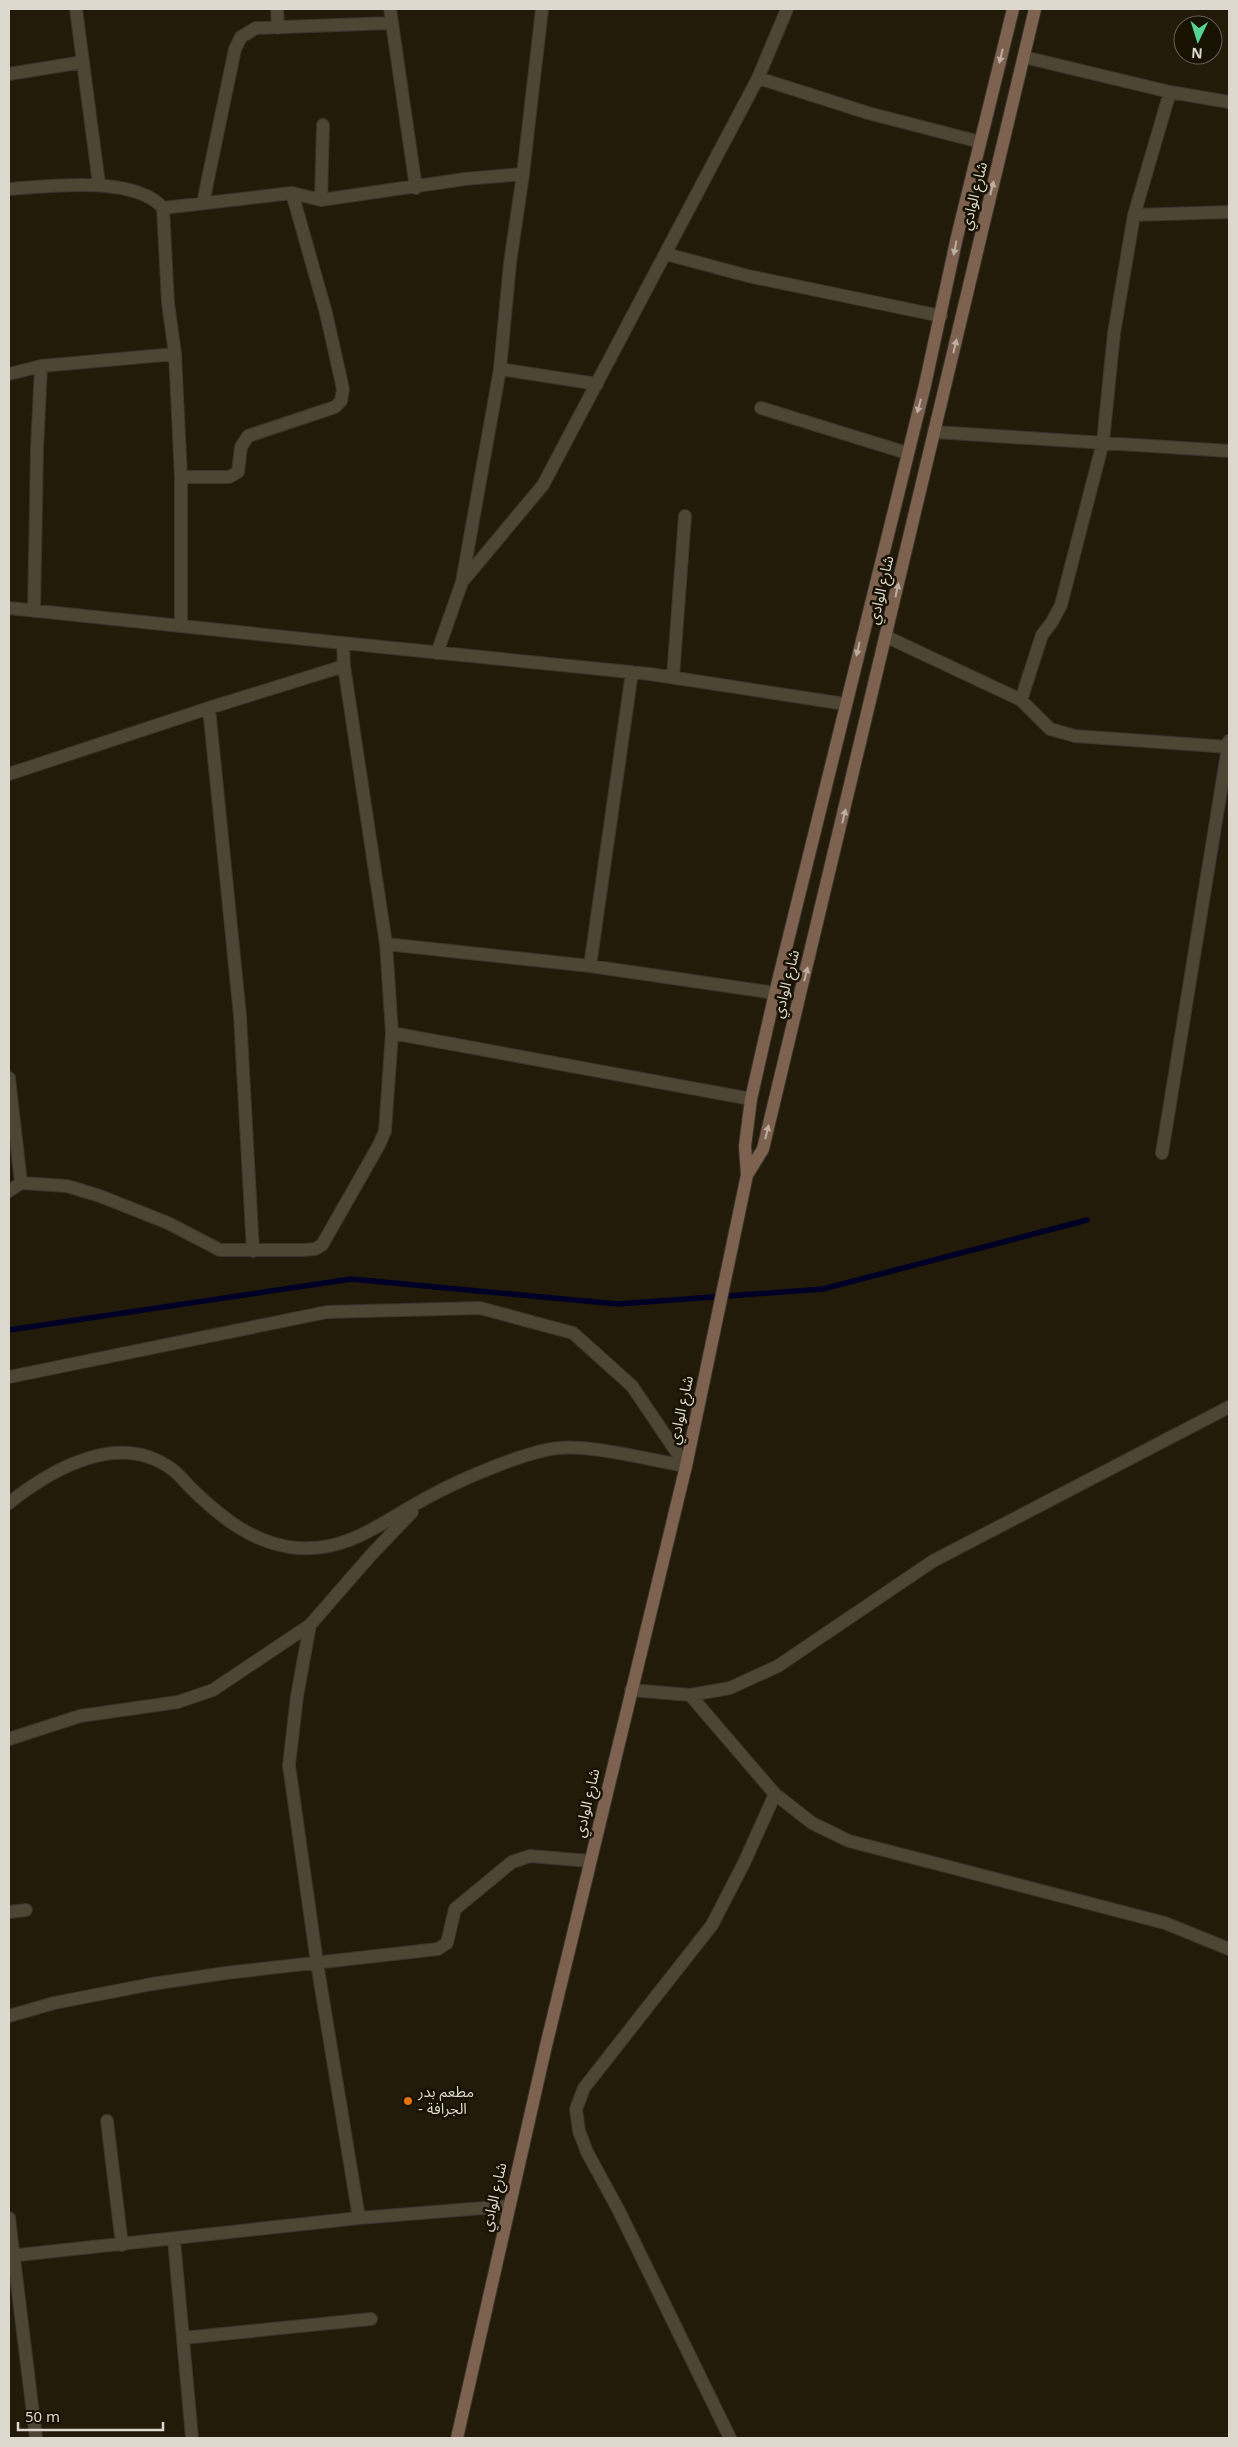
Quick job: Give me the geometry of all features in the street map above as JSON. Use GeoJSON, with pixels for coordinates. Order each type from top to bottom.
{"type":"FeatureCollection","features":[{"type":"Feature","properties":{"kind":"main road","name":"شارع الوادي"},"geometry":{"type":"LineString","coordinates":[[457,2438],[508,2206],[686,1466],[747,1175],[745,1146],[751,1099],[775,993],[941,316],[957,237],[1013,9]]}},
{"type":"Feature","properties":{"kind":"main road","name":"شارع الوادي"},"geometry":{"type":"LineString","coordinates":[[747,1175],[763,1150],[1035,9]]}},
{"type":"Feature","properties":{"kind":"street"},"geometry":{"type":"LineString","coordinates":[[76,9],[99,184]]}},
{"type":"Feature","properties":{"kind":"street"},"geometry":{"type":"LineString","coordinates":[[277,9],[278,28]]}},
{"type":"Feature","properties":{"kind":"street"},"geometry":{"type":"LineString","coordinates":[[390,9],[416,188]]}},
{"type":"Feature","properties":{"kind":"street"},"geometry":{"type":"LineString","coordinates":[[437,653],[462,582],[500,369],[510,264],[523,174],[542,9]]}},
{"type":"Feature","properties":{"kind":"street"},"geometry":{"type":"LineString","coordinates":[[462,582],[543,485],[758,78],[787,9]]}},
{"type":"Feature","properties":{"kind":"street"},"geometry":{"type":"LineString","coordinates":[[203,203],[235,49],[241,37],[256,28],[392,24]]}},
{"type":"Feature","properties":{"kind":"street"},"geometry":{"type":"LineString","coordinates":[[1024,58],[1170,92],[1229,102]]}},
{"type":"Feature","properties":{"kind":"street"},"geometry":{"type":"LineString","coordinates":[[9,74],[83,62]]}},
{"type":"Feature","properties":{"kind":"street"},"geometry":{"type":"LineString","coordinates":[[758,78],[868,113],[980,142]]}},
{"type":"Feature","properties":{"kind":"street"},"geometry":{"type":"LineString","coordinates":[[1021,700],[1042,634],[1052,622],[1061,605],[1104,442],[1114,333],[1134,215],[1170,92]]}},
{"type":"Feature","properties":{"kind":"street"},"geometry":{"type":"LineString","coordinates":[[321,200],[323,125]]}},
{"type":"Feature","properties":{"kind":"street"},"geometry":{"type":"LineString","coordinates":[[163,208],[292,193],[321,200],[523,174]]}},
{"type":"Feature","properties":{"kind":"street"},"geometry":{"type":"LineString","coordinates":[[9,189],[99,184],[144,194],[156,200],[163,208],[168,303],[175,354],[181,477],[180,625]]}},
{"type":"Feature","properties":{"kind":"street"},"geometry":{"type":"LineString","coordinates":[[181,477],[229,477],[238,472],[240,447],[248,436],[335,407],[341,401],[343,389],[326,313],[292,193]]}},
{"type":"Feature","properties":{"kind":"street"},"geometry":{"type":"LineString","coordinates":[[1134,215],[1229,212]]}},
{"type":"Feature","properties":{"kind":"street"},"geometry":{"type":"LineString","coordinates":[[666,254],[748,276],[941,316]]}},
{"type":"Feature","properties":{"kind":"street"},"geometry":{"type":"LineString","coordinates":[[9,374],[41,366],[175,354]]}},
{"type":"Feature","properties":{"kind":"street"},"geometry":{"type":"LineString","coordinates":[[34,611],[37,449],[41,366]]}},
{"type":"Feature","properties":{"kind":"street"},"geometry":{"type":"LineString","coordinates":[[500,369],[597,384]]}},
{"type":"Feature","properties":{"kind":"street"},"geometry":{"type":"LineString","coordinates":[[761,408],[907,453]]}},
{"type":"Feature","properties":{"kind":"street"},"geometry":{"type":"LineString","coordinates":[[935,432],[1229,451]]}},
{"type":"Feature","properties":{"kind":"street"},"geometry":{"type":"LineString","coordinates":[[673,677],[685,516]]}},
{"type":"Feature","properties":{"kind":"street"},"geometry":{"type":"LineString","coordinates":[[9,608],[632,672],[845,704]]}},
{"type":"Feature","properties":{"kind":"street"},"geometry":{"type":"LineString","coordinates":[[886,637],[1021,700],[1050,729],[1074,736],[1229,745],[1162,1153]]}},
{"type":"Feature","properties":{"kind":"street"},"geometry":{"type":"LineString","coordinates":[[9,1191],[20,1183],[50,1184],[84,1191],[168,1223],[220,1250],[304,1250],[315,1249],[322,1245],[379,1146],[385,1131],[392,1033],[386,944],[344,666],[343,643]]}},
{"type":"Feature","properties":{"kind":"street"},"geometry":{"type":"LineString","coordinates":[[9,774],[344,666]]}},
{"type":"Feature","properties":{"kind":"street"},"geometry":{"type":"LineString","coordinates":[[590,966],[632,672]]}},
{"type":"Feature","properties":{"kind":"street"},"geometry":{"type":"LineString","coordinates":[[209,708],[240,1016],[253,1250]]}},
{"type":"Feature","properties":{"kind":"street"},"geometry":{"type":"LineString","coordinates":[[386,944],[590,966],[775,993]]}},
{"type":"Feature","properties":{"kind":"street"},"geometry":{"type":"LineString","coordinates":[[392,1033],[751,1099]]}},
{"type":"Feature","properties":{"kind":"street"},"geometry":{"type":"LineString","coordinates":[[9,1078],[20,1183]]}},
{"type":"Feature","properties":{"kind":"street"},"geometry":{"type":"LineString","coordinates":[[9,1378],[327,1312],[480,1308],[573,1333],[632,1386],[686,1466]]}},
{"type":"Feature","properties":{"kind":"street"},"geometry":{"type":"LineString","coordinates":[[631,1690],[690,1694],[730,1688],[778,1666],[933,1561],[1229,1408]]}},
{"type":"Feature","properties":{"kind":"street"},"geometry":{"type":"LineString","coordinates":[[9,1503],[51,1474],[83,1460],[112,1452],[135,1452],[173,1470],[223,1517],[252,1536],[275,1545],[299,1548],[326,1548],[352,1541],[433,1494],[531,1454],[559,1448],[586,1449],[686,1466]]}},
{"type":"Feature","properties":{"kind":"street"},"geometry":{"type":"LineString","coordinates":[[9,1739],[80,1716],[178,1702],[196,1697],[231,1680],[310,1625],[403,1520],[433,1494]]}},
{"type":"Feature","properties":{"kind":"street"},"geometry":{"type":"LineString","coordinates":[[310,1625],[297,1696],[289,1765],[317,1963],[359,2218]]}},
{"type":"Feature","properties":{"kind":"street"},"geometry":{"type":"LineString","coordinates":[[690,1694],[776,1794],[812,1824],[849,1841],[1165,1923],[1229,1949]]}},
{"type":"Feature","properties":{"kind":"street"},"geometry":{"type":"LineString","coordinates":[[730,2438],[618,2209],[587,2152],[579,2131],[576,2109],[584,2088],[712,1925],[744,1863],[776,1794]]}},
{"type":"Feature","properties":{"kind":"street"},"geometry":{"type":"LineString","coordinates":[[9,2016],[54,2003],[152,1984],[438,1949],[447,1943],[455,1909],[512,1862],[530,1856],[590,1861]]}},
{"type":"Feature","properties":{"kind":"street"},"geometry":{"type":"LineString","coordinates":[[9,1912],[26,1910]]}},
{"type":"Feature","properties":{"kind":"street"},"geometry":{"type":"LineString","coordinates":[[107,2121],[122,2244]]}},
{"type":"Feature","properties":{"kind":"street"},"geometry":{"type":"LineString","coordinates":[[12,2256],[174,2240],[359,2218],[508,2206]]}},
{"type":"Feature","properties":{"kind":"street"},"geometry":{"type":"LineString","coordinates":[[9,2218],[12,2256],[36,2438]]}},
{"type":"Feature","properties":{"kind":"street"},"geometry":{"type":"LineString","coordinates":[[174,2240],[192,2438]]}},
{"type":"Feature","properties":{"kind":"street"},"geometry":{"type":"LineString","coordinates":[[183,2338],[371,2319]]}},
{"type":"Feature","properties":{"kind":"waterway"},"geometry":{"type":"LineString","coordinates":[[9,1330],[351,1279],[618,1304],[823,1289],[1087,1220]]}},
{"type":"Feature","properties":{"kind":"place","name":"مطعم بدر - الجرافة"},"geometry":{"type":"Point","coordinates":[408,2101]}}]}
